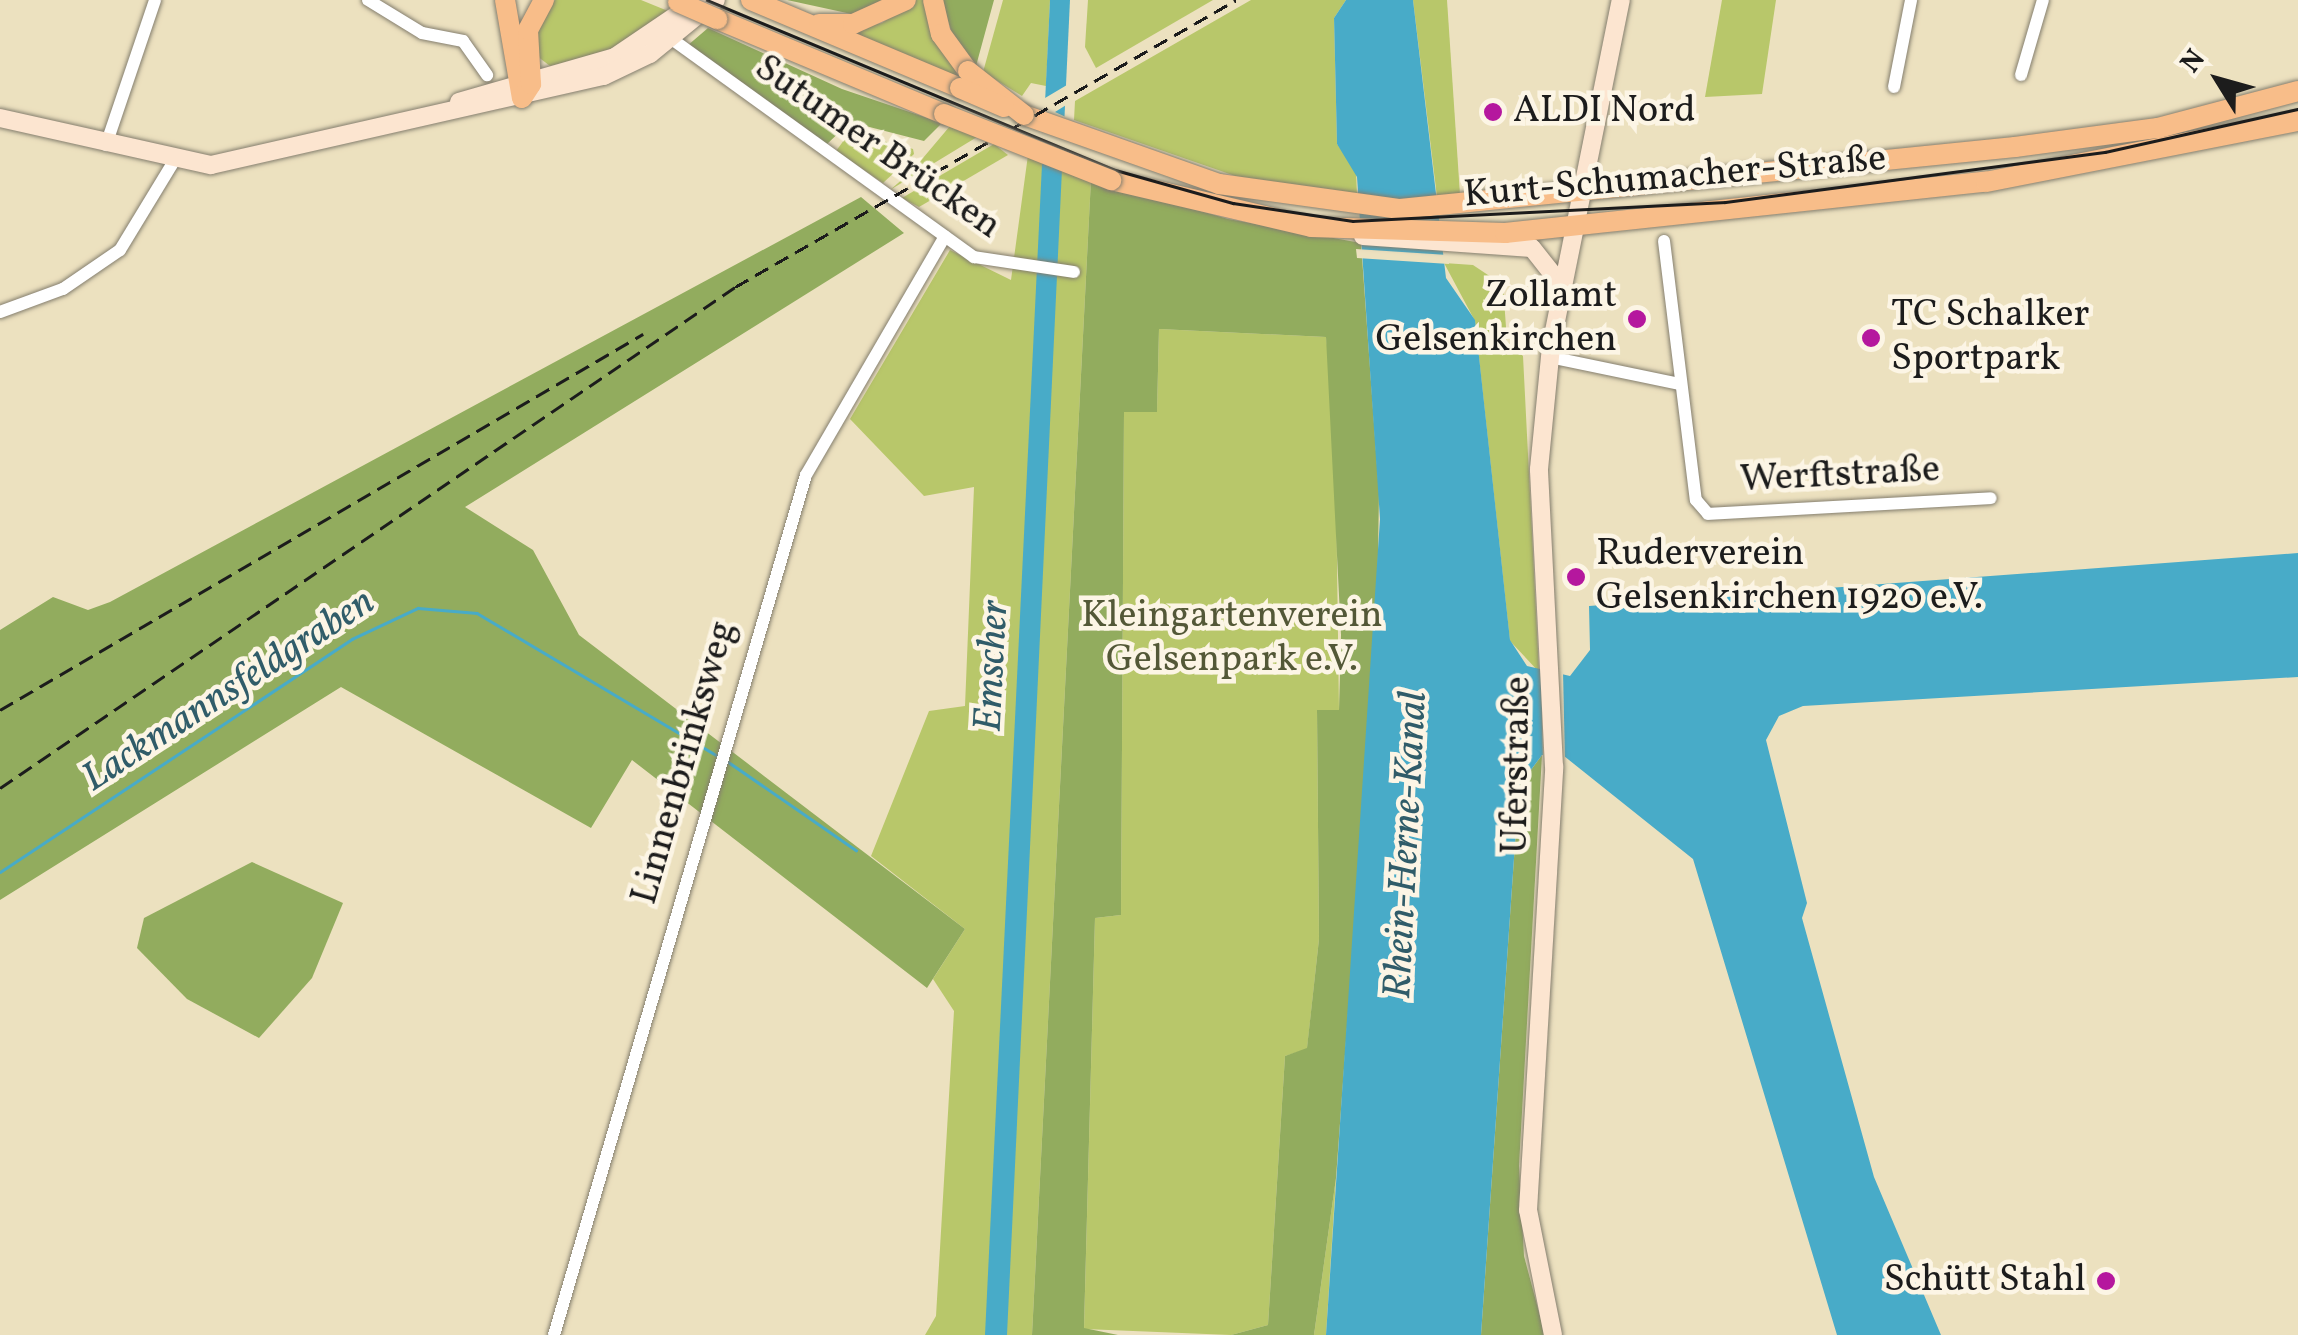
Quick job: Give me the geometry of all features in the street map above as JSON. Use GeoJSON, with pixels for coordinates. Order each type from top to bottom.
{"type":"FeatureCollection","features":[{"type":"Feature","properties":{"kind":"main road"},"geometry":{"type":"LineString","coordinates":[[505,0],[524,90]]}},
{"type":"Feature","properties":{"kind":"main road"},"geometry":{"type":"LineString","coordinates":[[524,90],[528,30],[544,0]]}},
{"type":"Feature","properties":{"kind":"main road","name":"Kurt-Schumacher-Straße"},"geometry":{"type":"LineString","coordinates":[[751,0],[964,80],[1024,115],[1114,151],[1236,188],[1352,206],[1448,206],[1583,196],[2158,128],[2298,91]]}},
{"type":"Feature","properties":{"kind":"main road"},"geometry":{"type":"LineString","coordinates":[[806,23],[853,24],[906,0]]}},
{"type":"Feature","properties":{"kind":"main road"},"geometry":{"type":"LineString","coordinates":[[933,0],[941,34],[964,80]]}},
{"type":"Feature","properties":{"kind":"main road","name":"Uferstraße"},"geometry":{"type":"LineString","coordinates":[[1553,1335],[1532,1253],[1527,1160],[1554,767],[1552,667],[1539,469],[1550,357],[1562,286],[1621,0]]}},
{"type":"Feature","properties":{"kind":"main road"},"geometry":{"type":"LineString","coordinates":[[666,35],[683,1]]}},
{"type":"Feature","properties":{"kind":"main road","name":"Kurt-Schumacher-Straße"},"geometry":{"type":"LineString","coordinates":[[683,1],[716,9],[944,114],[1111,180],[1354,232],[1453,240],[1986,182],[2298,121]]}},
{"type":"Feature","properties":{"kind":"main road"},"geometry":{"type":"LineString","coordinates":[[0,118],[173,162],[211,165],[383,128],[524,90],[604,76],[666,35],[716,9]]}},
{"type":"Feature","properties":{"kind":"main road"},"geometry":{"type":"LineString","coordinates":[[1453,240],[1532,248],[1562,286]]}},
{"type":"Feature","properties":{"kind":"street"},"geometry":{"type":"LineString","coordinates":[[106,145],[156,0]]}},
{"type":"Feature","properties":{"kind":"street"},"geometry":{"type":"LineString","coordinates":[[368,0],[422,33],[463,41],[487,75]]}},
{"type":"Feature","properties":{"kind":"street"},"geometry":{"type":"LineString","coordinates":[[1894,87],[1911,0]]}},
{"type":"Feature","properties":{"kind":"street"},"geometry":{"type":"LineString","coordinates":[[2021,75],[2043,0]]}},
{"type":"Feature","properties":{"kind":"street","name":"Sutumer Brücken"},"geometry":{"type":"LineString","coordinates":[[666,35],[981,262],[1021,270],[1074,272]]}},
{"type":"Feature","properties":{"kind":"street"},"geometry":{"type":"LineString","coordinates":[[0,312],[64,289],[120,250],[173,162]]}},
{"type":"Feature","properties":{"kind":"street","name":"Linnenbrinksweg"},"geometry":{"type":"LineString","coordinates":[[554,1335],[714,773],[806,475],[944,236]]}},
{"type":"Feature","properties":{"kind":"street","name":"Werftstraße"},"geometry":{"type":"LineString","coordinates":[[1664,241],[1696,500],[1708,514],[1991,498]]}},
{"type":"Feature","properties":{"kind":"street"},"geometry":{"type":"LineString","coordinates":[[1550,357],[1679,384]]}},
{"type":"Feature","properties":{"kind":"green space"},"geometry":{"type":"Polygon","coordinates":[[[555,0],[641,0],[668,11],[609,51],[550,66],[537,56],[535,28],[555,0]]]}},
{"type":"Feature","properties":{"kind":"green space"},"geometry":{"type":"Polygon","coordinates":[[[787,0],[893,0],[856,15],[787,0]]]}},
{"type":"Feature","properties":{"kind":"green space"},"geometry":{"type":"Polygon","coordinates":[[[915,0],[925,0],[959,79],[846,30],[882,23],[915,0]]]}},
{"type":"Feature","properties":{"kind":"green space"},"geometry":{"type":"Polygon","coordinates":[[[941,0],[994,0],[976,66],[956,45],[941,0]]]}},
{"type":"Feature","properties":{"kind":"green space"},"geometry":{"type":"Polygon","coordinates":[[[1003,0],[1050,0],[1046,86],[1031,83],[1022,96],[983,72],[1003,0]]]}},
{"type":"Feature","properties":{"kind":"green space"},"geometry":{"type":"Polygon","coordinates":[[[1088,0],[1213,0],[1096,68],[1085,47],[1088,0]]]}},
{"type":"Feature","properties":{"kind":"green space"},"geometry":{"type":"Polygon","coordinates":[[[1251,0],[1346,0],[1334,18],[1337,144],[1356,170],[1357,195],[1267,187],[1074,120],[1075,101],[1251,0]]]}},
{"type":"Feature","properties":{"kind":"green space"},"geometry":{"type":"Polygon","coordinates":[[[1413,0],[1447,0],[1460,195],[1437,197],[1413,0]]]}},
{"type":"Feature","properties":{"kind":"green space"},"geometry":{"type":"Polygon","coordinates":[[[1722,0],[1776,0],[1762,94],[1705,97],[1722,0]]]}},
{"type":"Feature","properties":{"kind":"green space"},"geometry":{"type":"Polygon","coordinates":[[[708,28],[842,89],[942,123],[924,141],[850,122],[826,145],[687,46],[708,28]]]}},
{"type":"Feature","properties":{"kind":"green space"},"geometry":{"type":"Polygon","coordinates":[[[950,126],[977,137],[890,190],[912,171],[950,126]]]}},
{"type":"Feature","properties":{"kind":"green space"},"geometry":{"type":"Polygon","coordinates":[[[850,132],[913,149],[914,154],[883,183],[836,151],[850,132]]]}},
{"type":"Feature","properties":{"kind":"green space"},"geometry":{"type":"Polygon","coordinates":[[[994,144],[1008,155],[919,207],[902,198],[994,144]]]}},
{"type":"Feature","properties":{"kind":"green space"},"geometry":{"type":"Polygon","coordinates":[[[1028,155],[1091,179],[1032,1335],[925,1335],[936,1316],[954,1011],[933,979],[965,929],[871,856],[929,711],[965,706],[974,487],[924,496],[850,419],[950,250],[1011,280],[1028,155]]]}},
{"type":"Feature","properties":{"kind":"green space"},"geometry":{"type":"Polygon","coordinates":[[[1091,179],[1228,219],[1361,243],[1379,493],[1377,615],[1336,1178],[1314,1335],[1231,1335],[1268,1325],[1285,1056],[1307,1048],[1319,939],[1317,710],[1339,710],[1341,635],[1326,337],[1159,329],[1157,412],[1124,412],[1121,915],[1095,918],[1084,1328],[1118,1335],[1032,1335],[1091,179]]]}},
{"type":"Feature","properties":{"kind":"green space"},"geometry":{"type":"Polygon","coordinates":[[[861,197],[904,233],[465,507],[533,550],[579,635],[965,929],[927,988],[632,760],[591,828],[341,687],[0,900],[0,630],[53,597],[88,610],[110,602],[861,197]]]}},
{"type":"Feature","properties":{"kind":"green space"},"geometry":{"type":"Polygon","coordinates":[[[1444,263],[1473,265],[1503,285],[1507,341],[1523,356],[1539,672],[1510,641],[1475,321],[1444,263]]]}},
{"type":"Feature","properties":{"kind":"green space","name":"Kleingartenverein Gelsenpark e.V."},"geometry":{"type":"Polygon","coordinates":[[[1159,329],[1326,337],[1335,412],[1339,710],[1317,711],[1319,939],[1307,1049],[1285,1056],[1268,1325],[1231,1335],[1084,1329],[1095,918],[1121,915],[1124,411],[1157,411],[1159,329]]]}},
{"type":"Feature","properties":{"kind":"green space"},"geometry":{"type":"Polygon","coordinates":[[[1542,755],[1519,1166],[1524,1256],[1545,1335],[1481,1335],[1519,786],[1542,755]]]}},
{"type":"Feature","properties":{"kind":"green space"},"geometry":{"type":"Polygon","coordinates":[[[252,862],[343,903],[312,978],[259,1038],[187,999],[137,948],[144,918],[252,862]]]}},
{"type":"Feature","properties":{"kind":"green space"},"geometry":{"type":"Polygon","coordinates":[[[1336,1178],[1326,1335],[1314,1335],[1336,1178]]]}},
{"type":"Feature","properties":{"kind":"water"},"geometry":{"type":"Polygon","coordinates":[[[1050,0],[1070,0],[1007,1335],[985,1335],[1050,0]]]}},
{"type":"Feature","properties":{"kind":"water","name":"Rhein-Herne-Kanal"},"geometry":{"type":"Polygon","coordinates":[[[1346,0],[1413,0],[1446,278],[1475,320],[1510,640],[1527,666],[1570,676],[1590,650],[1589,606],[2298,553],[2298,677],[1803,706],[1779,716],[1766,740],[1807,903],[1802,918],[1874,1177],[1941,1335],[1837,1335],[1693,859],[1564,756],[1542,755],[1519,786],[1481,1335],[1326,1335],[1380,519],[1357,177],[1337,144],[1334,18],[1346,0]]]}},
{"type":"Feature","properties":{"kind":"pier"},"geometry":{"type":"Polygon","coordinates":[[[1072,82],[1071,102],[1055,112],[1070,119],[1067,171],[1038,160],[1040,101],[1072,82]]]}},
{"type":"Feature","properties":{"kind":"pier"},"geometry":{"type":"Polygon","coordinates":[[[1356,249],[1448,255],[1449,264],[1357,258],[1356,249]]]}},
{"type":"Feature","properties":{"kind":"pier"},"geometry":{"type":"Polygon","coordinates":[[[1541,668],[1563,672],[1565,762],[1543,762],[1541,668]]]}},
{"type":"Feature","properties":{"kind":"waterway","name":"Lackmannsfeldgraben"},"geometry":{"type":"LineString","coordinates":[[0,872],[352,639],[418,608],[477,613],[720,757]]}},
{"type":"Feature","properties":{"kind":"waterway","name":"Lackmannsfeldgraben"},"geometry":{"type":"LineString","coordinates":[[727,761],[856,850]]}},
{"type":"Feature","properties":{"kind":"tram line"},"geometry":{"type":"LineString","coordinates":[[707,0],[1112,169],[1233,203],[1353,221],[1725,202],[2105,152],[2298,109]]}},
{"type":"Feature","properties":{"kind":"railway"},"geometry":{"type":"LineString","coordinates":[[0,788],[735,287],[1236,0]]}},
{"type":"Feature","properties":{"kind":"railway"},"geometry":{"type":"LineString","coordinates":[[0,710],[643,334]]}},
{"type":"Feature","properties":{"kind":"place","name":"ALDI Nord"},"geometry":{"type":"Point","coordinates":[1493,112]}},
{"type":"Feature","properties":{"kind":"place","name":"Zollamt Gelsenkirchen"},"geometry":{"type":"Point","coordinates":[1637,319]}},
{"type":"Feature","properties":{"kind":"place","name":"TC Schalker Sportpark"},"geometry":{"type":"Point","coordinates":[1871,338]}},
{"type":"Feature","properties":{"kind":"place","name":"Ruderverein Gelsenkirchen 1920 e.V."},"geometry":{"type":"Point","coordinates":[1576,577]}},
{"type":"Feature","properties":{"kind":"place","name":"Schütt Stahl"},"geometry":{"type":"Point","coordinates":[2106,1281]}},
{"type":"Feature","properties":{"kind":"water label","name":"Emscher"},"geometry":{"type":"Point","coordinates":[993,666]}}]}
